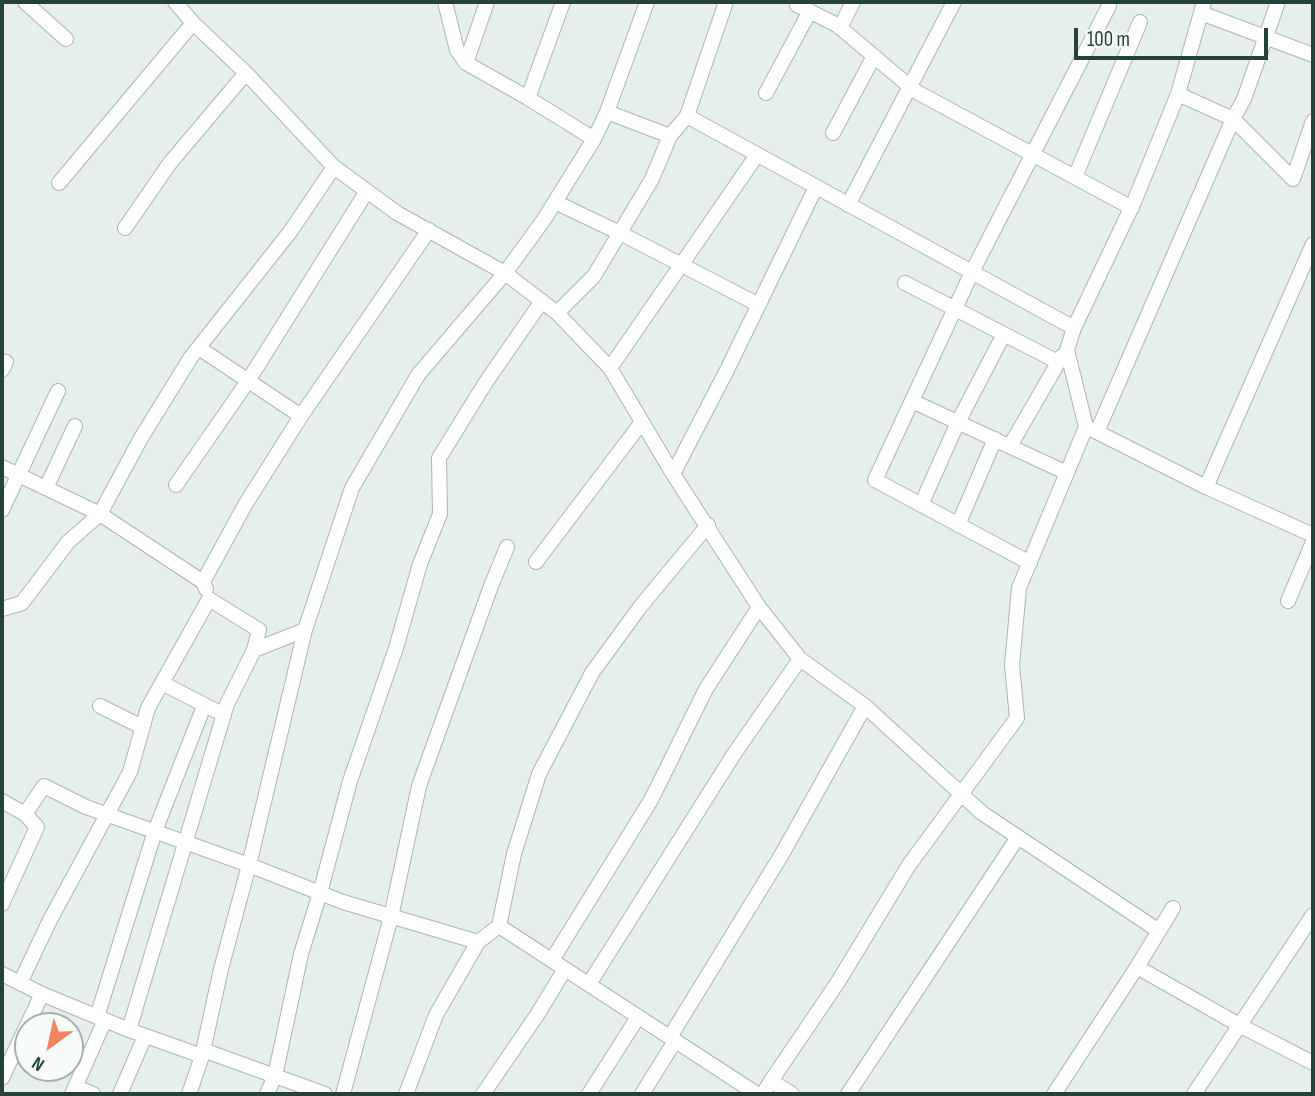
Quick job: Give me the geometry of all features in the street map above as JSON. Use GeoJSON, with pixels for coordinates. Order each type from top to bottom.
{"type":"FeatureCollection","features":[{"type":"Feature","properties":{"kind":"street"},"geometry":{"type":"LineString","coordinates":[[25,2],[66,39]]}},
{"type":"Feature","properties":{"kind":"street"},"geometry":{"type":"LineString","coordinates":[[175,2],[193,23],[246,72],[334,167],[397,213],[505,273],[557,313],[610,368],[673,474],[759,607],[800,659],[865,706],[982,813],[1159,931]]}},
{"type":"Feature","properties":{"kind":"street"},"geometry":{"type":"LineString","coordinates":[[445,2],[457,50],[466,63],[594,139]]}},
{"type":"Feature","properties":{"kind":"street"},"geometry":{"type":"LineString","coordinates":[[466,63],[488,2]]}},
{"type":"Feature","properties":{"kind":"street"},"geometry":{"type":"LineString","coordinates":[[528,98],[563,2]]}},
{"type":"Feature","properties":{"kind":"street"},"geometry":{"type":"LineString","coordinates":[[189,1094],[203,1053],[221,969],[249,865],[305,630],[352,488],[418,375],[505,273],[555,202],[594,139],[607,112],[647,2]]}},
{"type":"Feature","properties":{"kind":"street"},"geometry":{"type":"LineString","coordinates":[[557,313],[594,276],[652,179],[670,136],[687,116],[726,2]]}},
{"type":"Feature","properties":{"kind":"street"},"geometry":{"type":"LineString","coordinates":[[840,27],[853,2]]}},
{"type":"Feature","properties":{"kind":"street"},"geometry":{"type":"LineString","coordinates":[[848,205],[954,2]]}},
{"type":"Feature","properties":{"kind":"street"},"geometry":{"type":"LineString","coordinates":[[499,926],[759,1094],[771,1081],[838,982],[909,865],[1017,718],[1014,653],[1019,588],[1068,473],[1092,430],[1244,99],[1278,2]]}},
{"type":"Feature","properties":{"kind":"street"},"geometry":{"type":"LineString","coordinates":[[766,93],[804,6],[840,27],[910,87],[1132,208]]}},
{"type":"Feature","properties":{"kind":"street"},"geometry":{"type":"LineString","coordinates":[[1030,563],[875,480],[972,272],[1109,6]]}},
{"type":"Feature","properties":{"kind":"street"},"geometry":{"type":"LineString","coordinates":[[1010,446],[1062,356],[1132,208],[1178,94],[1202,7],[1313,55]]}},
{"type":"Feature","properties":{"kind":"street"},"geometry":{"type":"LineString","coordinates":[[1075,177],[1140,22]]}},
{"type":"Feature","properties":{"kind":"street"},"geometry":{"type":"LineString","coordinates":[[59,183],[193,23]]}},
{"type":"Feature","properties":{"kind":"street"},"geometry":{"type":"LineString","coordinates":[[833,133],[874,56]]}},
{"type":"Feature","properties":{"kind":"street"},"geometry":{"type":"LineString","coordinates":[[125,228],[170,163],[246,72]]}},
{"type":"Feature","properties":{"kind":"street"},"geometry":{"type":"LineString","coordinates":[[1178,94],[1233,120],[1293,179],[1313,121]]}},
{"type":"Feature","properties":{"kind":"street"},"geometry":{"type":"LineString","coordinates":[[607,112],[670,136]]}},
{"type":"Feature","properties":{"kind":"street"},"geometry":{"type":"LineString","coordinates":[[687,116],[1074,328]]}},
{"type":"Feature","properties":{"kind":"street"},"geometry":{"type":"LineString","coordinates":[[610,368],[757,155]]}},
{"type":"Feature","properties":{"kind":"street"},"geometry":{"type":"LineString","coordinates":[[2,609],[22,603],[68,542],[100,514],[141,438],[199,348],[290,232],[334,167]]}},
{"type":"Feature","properties":{"kind":"street"},"geometry":{"type":"LineString","coordinates":[[673,474],[816,187]]}},
{"type":"Feature","properties":{"kind":"street"},"geometry":{"type":"LineString","coordinates":[[176,485],[248,381],[367,191]]}},
{"type":"Feature","properties":{"kind":"street"},"geometry":{"type":"LineString","coordinates":[[555,202],[759,305]]}},
{"type":"Feature","properties":{"kind":"street"},"geometry":{"type":"LineString","coordinates":[[203,582],[245,505],[301,416],[429,230]]}},
{"type":"Feature","properties":{"kind":"street"},"geometry":{"type":"LineString","coordinates":[[1206,487],[1313,244]]}},
{"type":"Feature","properties":{"kind":"street"},"geometry":{"type":"LineString","coordinates":[[905,283],[1004,334],[1062,356],[1092,430],[1206,487],[1313,535]]}},
{"type":"Feature","properties":{"kind":"street"},"geometry":{"type":"LineString","coordinates":[[267,1094],[275,1076],[301,954],[350,781],[396,648],[420,564],[440,514],[439,458],[486,382],[542,301]]}},
{"type":"Feature","properties":{"kind":"street"},"geometry":{"type":"LineString","coordinates":[[921,505],[958,422],[1004,334]]}},
{"type":"Feature","properties":{"kind":"street"},"geometry":{"type":"LineString","coordinates":[[199,348],[301,416]]}},
{"type":"Feature","properties":{"kind":"street"},"geometry":{"type":"LineString","coordinates":[[2,510],[58,391]]}},
{"type":"Feature","properties":{"kind":"street"},"geometry":{"type":"LineString","coordinates":[[912,401],[1068,473]]}},
{"type":"Feature","properties":{"kind":"street"},"geometry":{"type":"LineString","coordinates":[[536,562],[642,422]]}},
{"type":"Feature","properties":{"kind":"street"},"geometry":{"type":"LineString","coordinates":[[46,488],[75,426]]}},
{"type":"Feature","properties":{"kind":"street"},"geometry":{"type":"LineString","coordinates":[[958,525],[995,439]]}},
{"type":"Feature","properties":{"kind":"street"},"geometry":{"type":"LineString","coordinates":[[2,467],[100,514],[203,582],[209,598],[259,630],[254,650],[224,715],[129,1030]]}},
{"type":"Feature","properties":{"kind":"street"},"geometry":{"type":"LineString","coordinates":[[406,1094],[436,1016],[478,942],[499,926],[514,854],[538,775],[592,673],[640,607],[708,525]]}},
{"type":"Feature","properties":{"kind":"street"},"geometry":{"type":"LineString","coordinates":[[1288,601],[1313,542]]}},
{"type":"Feature","properties":{"kind":"street"},"geometry":{"type":"LineString","coordinates":[[342,1094],[391,917],[419,786],[507,547]]}},
{"type":"Feature","properties":{"kind":"street"},"geometry":{"type":"LineString","coordinates":[[20,983],[50,920],[130,772],[148,708],[209,598]]}},
{"type":"Feature","properties":{"kind":"street"},"geometry":{"type":"LineString","coordinates":[[552,960],[651,800],[706,690],[759,607]]}},
{"type":"Feature","properties":{"kind":"street"},"geometry":{"type":"LineString","coordinates":[[254,650],[305,630]]}},
{"type":"Feature","properties":{"kind":"street"},"geometry":{"type":"LineString","coordinates":[[589,985],[734,754],[800,659]]}},
{"type":"Feature","properties":{"kind":"street"},"geometry":{"type":"LineString","coordinates":[[162,683],[224,715]]}},
{"type":"Feature","properties":{"kind":"street"},"geometry":{"type":"LineString","coordinates":[[100,706],[142,727]]}},
{"type":"Feature","properties":{"kind":"street"},"geometry":{"type":"LineString","coordinates":[[93,1094],[74,1091],[101,1018],[155,831],[204,706]]}},
{"type":"Feature","properties":{"kind":"street"},"geometry":{"type":"LineString","coordinates":[[642,1094],[865,706]]}},
{"type":"Feature","properties":{"kind":"street"},"geometry":{"type":"LineString","coordinates":[[25,814],[44,786],[108,815],[320,893],[478,942]]}},
{"type":"Feature","properties":{"kind":"street"},"geometry":{"type":"LineString","coordinates":[[2,801],[25,814],[37,827],[2,904]]}},
{"type":"Feature","properties":{"kind":"street"},"geometry":{"type":"LineString","coordinates":[[848,1094],[1018,836]]}},
{"type":"Feature","properties":{"kind":"street"},"geometry":{"type":"LineString","coordinates":[[1054,1094],[1173,908]]}},
{"type":"Feature","properties":{"kind":"street"},"geometry":{"type":"LineString","coordinates":[[1194,1094],[1313,915]]}},
{"type":"Feature","properties":{"kind":"street"},"geometry":{"type":"LineString","coordinates":[[1137,967],[1313,1063]]}},
{"type":"Feature","properties":{"kind":"street"},"geometry":{"type":"LineString","coordinates":[[483,1094],[565,969]]}},
{"type":"Feature","properties":{"kind":"street"},"geometry":{"type":"LineString","coordinates":[[2,974],[42,994],[145,1036],[325,1094]]}},
{"type":"Feature","properties":{"kind":"street"},"geometry":{"type":"LineString","coordinates":[[2,1077],[42,994]]}},
{"type":"Feature","properties":{"kind":"street"},"geometry":{"type":"LineString","coordinates":[[589,1094],[638,1017]]}},
{"type":"Feature","properties":{"kind":"street"},"geometry":{"type":"LineString","coordinates":[[122,1094],[145,1036]]}},
{"type":"Feature","properties":{"kind":"street"},"geometry":{"type":"LineString","coordinates":[[771,1081],[792,1094]]}}]}
